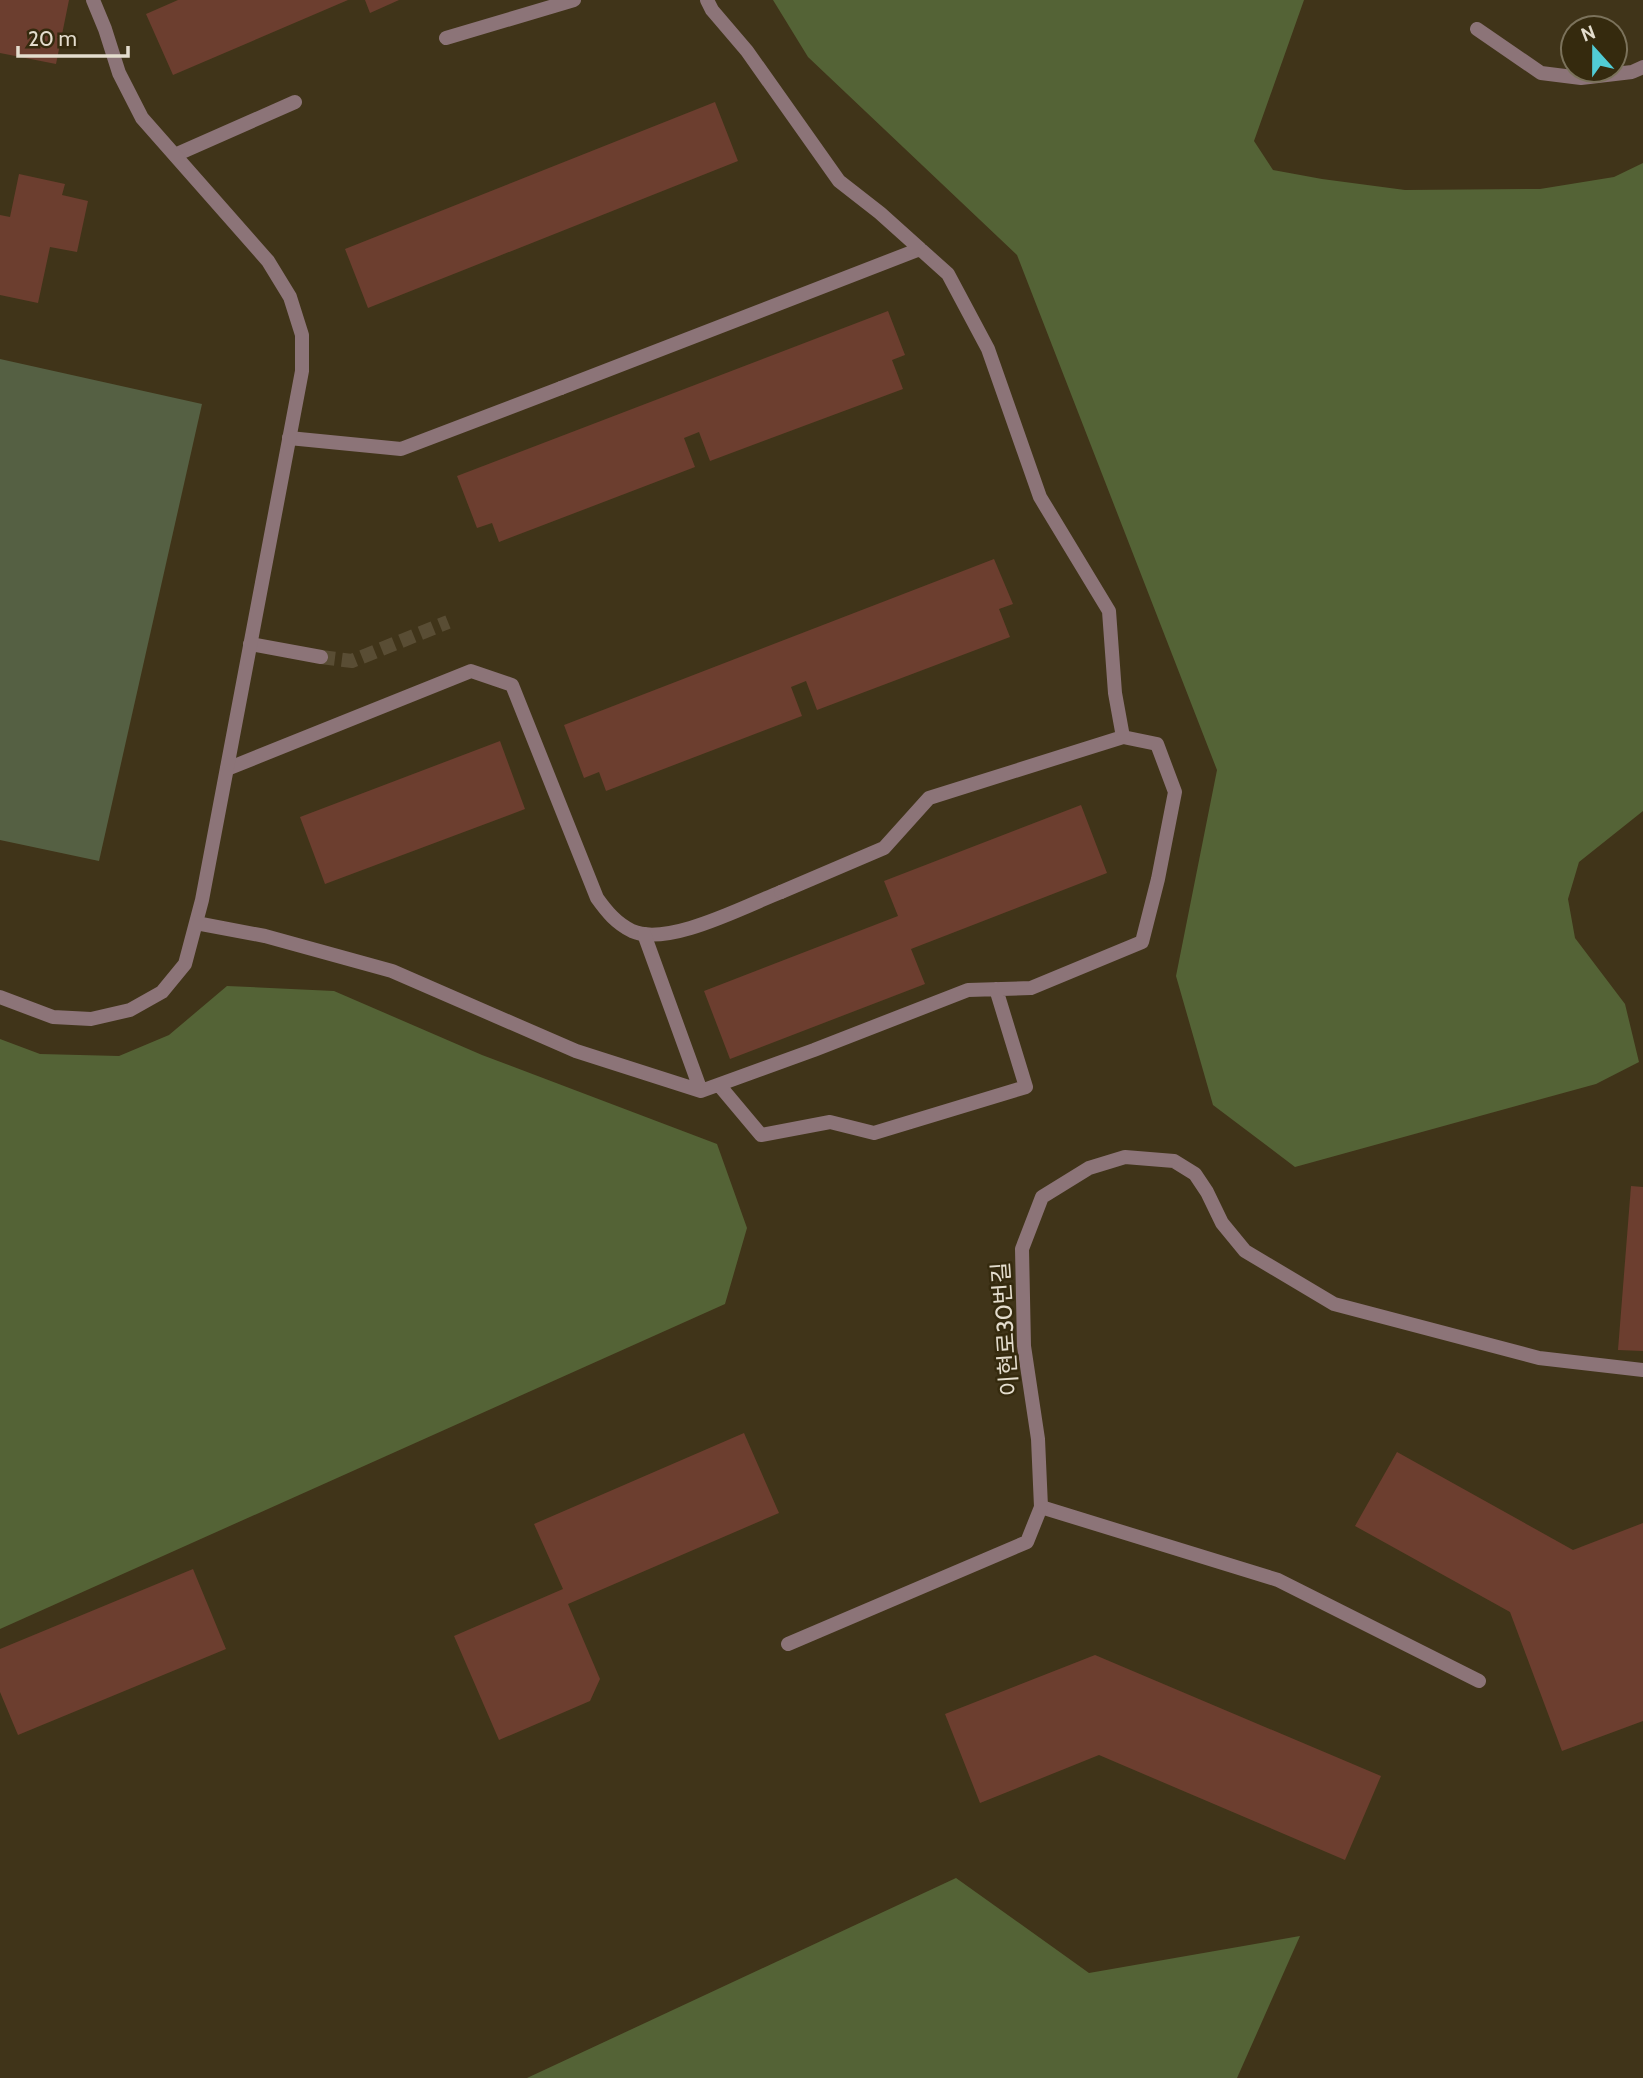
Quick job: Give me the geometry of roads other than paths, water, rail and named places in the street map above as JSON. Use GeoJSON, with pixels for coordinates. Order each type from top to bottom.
{"type":"FeatureCollection","features":[{"type":"Feature","properties":{"kind":"street"},"geometry":{"type":"LineString","coordinates":[[0,997],[53,1017],[91,1019],[130,1010],[162,992],[185,964],[202,900],[302,371],[302,335],[290,297],[268,261],[142,118],[119,73],[93,0]]}},
{"type":"Feature","properties":{"kind":"street"},"geometry":{"type":"LineString","coordinates":[[446,38],[574,0]]}},
{"type":"Feature","properties":{"kind":"street"},"geometry":{"type":"LineString","coordinates":[[707,0],[712,10],[747,51],[839,181],[948,274],[988,348],[1040,497],[1109,611],[1115,693],[1123,737]]}},
{"type":"Feature","properties":{"kind":"street"},"geometry":{"type":"LineString","coordinates":[[1477,29],[1541,73],[1581,78],[1632,72],[1643,67]]}},
{"type":"Feature","properties":{"kind":"street"},"geometry":{"type":"LineString","coordinates":[[175,155],[295,102]]}},
{"type":"Feature","properties":{"kind":"street"},"geometry":{"type":"LineString","coordinates":[[289,438],[401,449],[920,249]]}},
{"type":"Feature","properties":{"kind":"street"},"geometry":{"type":"LineString","coordinates":[[250,645],[321,657]]}},
{"type":"Feature","properties":{"kind":"street"},"geometry":{"type":"LineString","coordinates":[[196,923],[265,936],[392,971],[576,1051],[701,1091],[968,990],[1031,988],[1142,942],[1175,792],[1157,744],[1123,737],[929,797],[884,848],[685,930],[655,936],[633,932],[611,918],[597,898],[512,685],[471,671],[226,769]]}},
{"type":"Feature","properties":{"kind":"street"},"geometry":{"type":"LineString","coordinates":[[644,933],[701,1091]]}},
{"type":"Feature","properties":{"kind":"street"},"geometry":{"type":"LineString","coordinates":[[719,1085],[761,1135],[830,1122],[874,1133],[1026,1087],[996,989]]}},
{"type":"Feature","properties":{"kind":"street","name":"이현로30번길"},"geometry":{"type":"LineString","coordinates":[[788,1644],[1027,1542],[1041,1507],[1038,1439],[1024,1346],[1022,1249],[1042,1197],[1089,1168],[1125,1157],[1174,1161],[1195,1174],[1222,1223],[1245,1251],[1334,1304],[1539,1358],[1643,1370]]}},
{"type":"Feature","properties":{"kind":"street"},"geometry":{"type":"LineString","coordinates":[[1041,1507],[1278,1580],[1479,1681]]}},
{"type":"Feature","properties":{"kind":"tunnel"},"geometry":{"type":"LineString","coordinates":[[321,657],[352,661],[448,622]]}}]}
